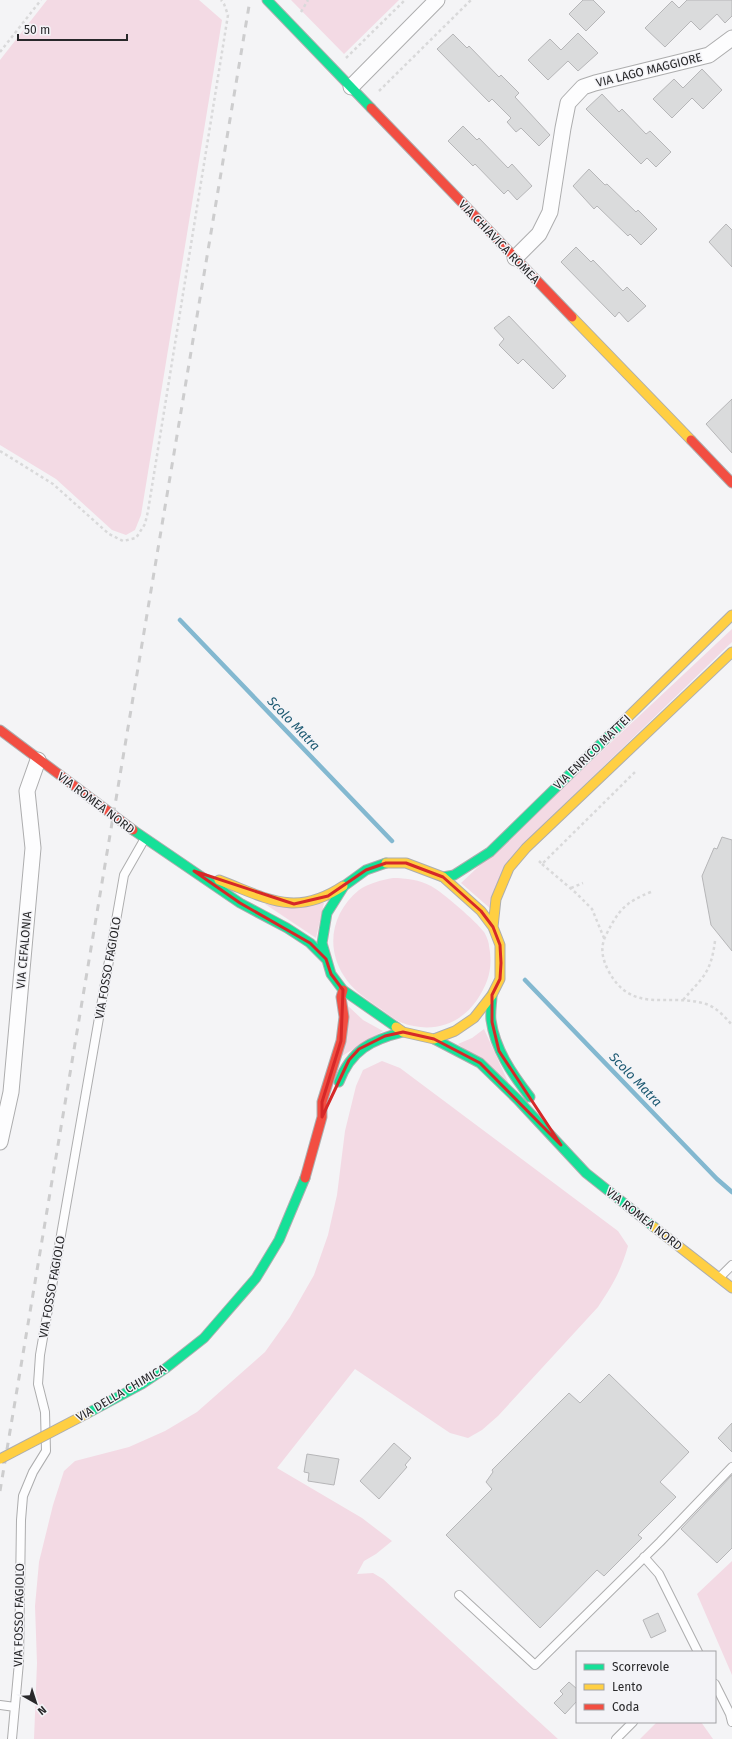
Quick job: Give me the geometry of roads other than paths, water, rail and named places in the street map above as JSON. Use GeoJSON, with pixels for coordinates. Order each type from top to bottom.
{"type":"FeatureCollection","features":[{"type":"Feature","properties":{"kind":"main road","name":"VIA CHIAVICA ROMEA"},"geometry":{"type":"LineString","coordinates":[[267,0],[732,483]]}},
{"type":"Feature","properties":{"kind":"main road","name":"VIA ENRICO MATTEI"},"geometry":{"type":"LineString","coordinates":[[443,877],[454,875],[490,852],[732,615]]}},
{"type":"Feature","properties":{"kind":"main road","name":"VIA ENRICO MATTEI"},"geometry":{"type":"LineString","coordinates":[[493,926],[496,899],[509,868],[526,848],[732,652]]}},
{"type":"Feature","properties":{"kind":"main road","name":"VIA ROMEA NORD"},"geometry":{"type":"LineString","coordinates":[[0,730],[145,839],[240,903],[287,928],[310,943],[326,959]]}},
{"type":"Feature","properties":{"kind":"main road","name":"VIA ROMEA NORD"},"geometry":{"type":"LineString","coordinates":[[194,872],[276,900],[294,904],[314,901],[328,896],[366,870],[386,863],[406,864],[443,877]]}},
{"type":"Feature","properties":{"kind":"main road"},"geometry":{"type":"LineString","coordinates":[[344,886],[327,914],[322,943],[331,974],[343,990],[403,1032],[434,1038],[455,1031],[474,1018],[492,995],[500,979],[501,963],[500,945],[493,926],[482,911],[443,877]]}},
{"type":"Feature","properties":{"kind":"main road","name":"VIA DELLA CHIMICA"},"geometry":{"type":"LineString","coordinates":[[322,1117],[322,1102],[341,1041],[344,1017],[341,997],[343,990]]}},
{"type":"Feature","properties":{"kind":"main road","name":"VIA ROMEA NORD"},"geometry":{"type":"LineString","coordinates":[[492,995],[492,1022],[499,1051],[518,1082],[538,1107],[561,1145]]}},
{"type":"Feature","properties":{"kind":"main road","name":"VIA DELLA CHIMICA"},"geometry":{"type":"LineString","coordinates":[[0,1459],[142,1384],[166,1368],[204,1338],[256,1278],[279,1240],[303,1184],[322,1117],[332,1100],[340,1077],[349,1060],[359,1049],[385,1036],[403,1032]]}},
{"type":"Feature","properties":{"kind":"main road","name":"VIA ROMEA NORD"},"geometry":{"type":"LineString","coordinates":[[434,1038],[480,1063],[518,1099],[586,1173],[732,1288]]}},
{"type":"Feature","properties":{"kind":"street"},"geometry":{"type":"LineString","coordinates":[[351,87],[437,0]]}},
{"type":"Feature","properties":{"kind":"street","name":"VIA LAGO MAGGIORE"},"geometry":{"type":"LineString","coordinates":[[515,258],[539,234],[550,212],[568,103],[575,94],[583,87],[595,83],[709,55],[732,38]]}},
{"type":"Feature","properties":{"kind":"street","name":"VIA CEFALONIA"},"geometry":{"type":"LineString","coordinates":[[0,1142],[11,1092],[33,848],[27,791],[38,760]]}},
{"type":"Feature","properties":{"kind":"lane","name":"VIA FOSSO FAGIOLO"},"geometry":{"type":"LineString","coordinates":[[12,1739],[19,1662],[21,1520],[23,1496],[33,1472],[46,1451],[46,1412],[38,1384],[40,1355],[124,876],[145,839]]}},
{"type":"Feature","properties":{"kind":"lane"},"geometry":{"type":"LineString","coordinates":[[719,1279],[732,1265]]}},
{"type":"Feature","properties":{"kind":"lane"},"geometry":{"type":"LineString","coordinates":[[459,1595],[535,1665],[732,1467]]}},
{"type":"Feature","properties":{"kind":"lane"},"geometry":{"type":"LineString","coordinates":[[644,1557],[659,1574],[698,1651]]}},
{"type":"Feature","properties":{"kind":"lane"},"geometry":{"type":"LineString","coordinates":[[716,1688],[719,1701],[730,1714],[732,1722]]}},
{"type":"Feature","properties":{"kind":"lane"},"geometry":{"type":"LineString","coordinates":[[0,1705],[15,1707]]}},
{"type":"Feature","properties":{"kind":"lane"},"geometry":{"type":"LineString","coordinates":[[616,1739],[632,1723]]}},
{"type":"Feature","properties":{"kind":"waterway","name":"Scolo Matra"},"geometry":{"type":"LineString","coordinates":[[180,620],[392,841]]}},
{"type":"Feature","properties":{"kind":"waterway","name":"Scolo Matra"},"geometry":{"type":"LineString","coordinates":[[525,980],[717,1179],[732,1192]]}},
{"type":"Feature","properties":{"kind":"railway"},"geometry":{"type":"LineString","coordinates":[[0,1491],[250,0]]}}]}
